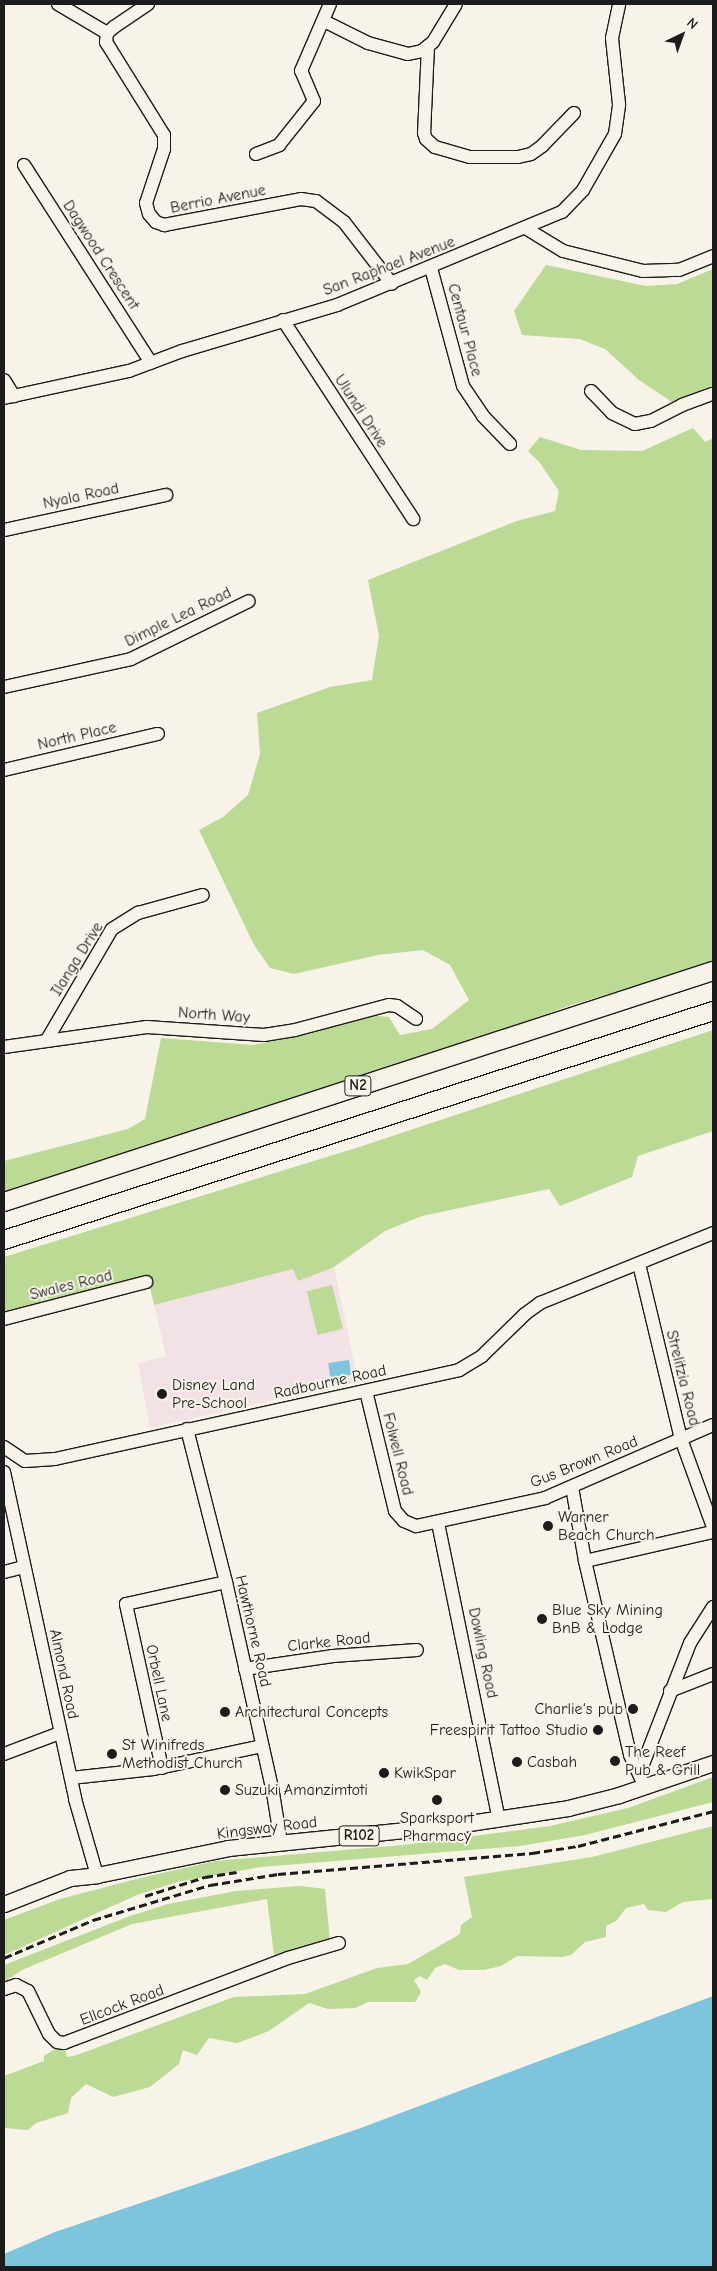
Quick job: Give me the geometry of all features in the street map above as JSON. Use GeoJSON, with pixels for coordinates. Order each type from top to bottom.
{"type":"FeatureCollection","features":[{"type":"Feature","properties":{"kind":"highway","name":"N2"},"geometry":{"type":"LineString","coordinates":[[4,1202],[713,971]]}},
{"type":"Feature","properties":{"kind":"highway","name":"N2"},"geometry":{"type":"LineString","coordinates":[[4,1240],[713,1011]]}},
{"type":"Feature","properties":{"kind":"main road","name":"Kingsway Road"},"geometry":{"type":"LineString","coordinates":[[4,1904],[70,1878],[97,1875],[228,1848],[499,1819],[588,1804],[645,1787],[713,1763]]}},
{"type":"Feature","properties":{"kind":"street"},"geometry":{"type":"LineString","coordinates":[[58,4],[107,33],[148,4]]}},
{"type":"Feature","properties":{"kind":"street"},"geometry":{"type":"LineString","coordinates":[[256,154],[279,145],[314,101],[301,71],[330,4]]}},
{"type":"Feature","properties":{"kind":"street"},"geometry":{"type":"LineString","coordinates":[[456,4],[428,46],[424,132],[426,139],[434,147],[470,157],[518,157],[542,146],[574,113]]}},
{"type":"Feature","properties":{"kind":"street","name":"San Raphael Avenue"},"geometry":{"type":"LineString","coordinates":[[9,397],[129,371],[283,320],[337,305],[552,218],[573,202],[615,134],[618,104],[612,38],[619,4]]}},
{"type":"Feature","properties":{"kind":"street"},"geometry":{"type":"LineString","coordinates":[[324,21],[393,53],[408,54],[428,46]]}},
{"type":"Feature","properties":{"kind":"street","name":"Berrio Avenue"},"geometry":{"type":"LineString","coordinates":[[107,33],[108,49],[164,135],[164,149],[146,204],[149,214],[156,222],[164,226],[301,199],[316,201],[344,222],[392,284]]}},
{"type":"Feature","properties":{"kind":"street","name":"Dagwood Crescent"},"geometry":{"type":"LineString","coordinates":[[24,165],[151,363]]}},
{"type":"Feature","properties":{"kind":"street"},"geometry":{"type":"LineString","coordinates":[[526,228],[563,251],[644,270],[679,270],[713,256]]}},
{"type":"Feature","properties":{"kind":"street","name":"Centaur Place"},"geometry":{"type":"LineString","coordinates":[[431,268],[463,386],[483,416],[510,444]]}},
{"type":"Feature","properties":{"kind":"street","name":"Ulundi Drive"},"geometry":{"type":"LineString","coordinates":[[283,320],[413,520]]}},
{"type":"Feature","properties":{"kind":"street"},"geometry":{"type":"LineString","coordinates":[[4,380],[9,397]]}},
{"type":"Feature","properties":{"kind":"street"},"geometry":{"type":"LineString","coordinates":[[590,391],[612,413],[635,424],[651,421],[682,405],[713,394]]}},
{"type":"Feature","properties":{"kind":"street","name":"Nyala Road"},"geometry":{"type":"LineString","coordinates":[[4,530],[166,495]]}},
{"type":"Feature","properties":{"kind":"street","name":"Dimple Lea Road"},"geometry":{"type":"LineString","coordinates":[[4,687],[131,659],[249,600]]}},
{"type":"Feature","properties":{"kind":"street","name":"North Place"},"geometry":{"type":"LineString","coordinates":[[4,770],[158,734]]}},
{"type":"Feature","properties":{"kind":"street","name":"Ilanga Drive"},"geometry":{"type":"LineString","coordinates":[[48,1038],[112,929],[138,913],[203,895]]}},
{"type":"Feature","properties":{"kind":"street","name":"North Way"},"geometry":{"type":"LineString","coordinates":[[4,1047],[48,1038],[147,1026],[264,1034],[304,1028],[389,1005],[397,1006],[416,1019]]}},
{"type":"Feature","properties":{"kind":"street","name":"Radbourne Road"},"geometry":{"type":"LineString","coordinates":[[34,1462],[459,1370],[482,1356],[525,1314],[540,1303],[713,1233]]}},
{"type":"Feature","properties":{"kind":"street","name":"Strelitzia Road"},"geometry":{"type":"LineString","coordinates":[[639,1264],[681,1439],[713,1527]]}},
{"type":"Feature","properties":{"kind":"street","name":"Swales Road"},"geometry":{"type":"LineString","coordinates":[[4,1319],[146,1282]]}},
{"type":"Feature","properties":{"kind":"street","name":"Folwell Road"},"geometry":{"type":"LineString","coordinates":[[366,1391],[392,1502],[404,1521]]}},
{"type":"Feature","properties":{"kind":"street","name":"Gus Brown Road"},"geometry":{"type":"LineString","coordinates":[[404,1521],[416,1526],[438,1523],[546,1498],[713,1425]]}},
{"type":"Feature","properties":{"kind":"street","name":"Hawthorne Road"},"geometry":{"type":"LineString","coordinates":[[187,1429],[226,1582],[281,1842]]}},
{"type":"Feature","properties":{"kind":"street"},"geometry":{"type":"LineString","coordinates":[[4,1447],[15,1457],[34,1462]]}},
{"type":"Feature","properties":{"kind":"street","name":"Almond Road"},"geometry":{"type":"LineString","coordinates":[[34,1462],[4,1474],[60,1733],[90,1860],[97,1875]]}},
{"type":"Feature","properties":{"kind":"street"},"geometry":{"type":"LineString","coordinates":[[572,1487],[585,1561],[630,1754],[640,1772],[645,1787]]}},
{"type":"Feature","properties":{"kind":"street","name":"Dowling Road"},"geometry":{"type":"LineString","coordinates":[[438,1523],[499,1819]]}},
{"type":"Feature","properties":{"kind":"street"},"geometry":{"type":"LineString","coordinates":[[585,1561],[713,1532]]}},
{"type":"Feature","properties":{"kind":"street"},"geometry":{"type":"LineString","coordinates":[[4,1572],[24,1567]]}},
{"type":"Feature","properties":{"kind":"street","name":"Orbell Lane"},"geometry":{"type":"LineString","coordinates":[[162,1768],[126,1604],[226,1582]]}},
{"type":"Feature","properties":{"kind":"street"},"geometry":{"type":"LineString","coordinates":[[640,1772],[690,1642],[713,1606]]}},
{"type":"Feature","properties":{"kind":"street","name":"Clarke Road"},"geometry":{"type":"LineString","coordinates":[[245,1669],[333,1656],[417,1650]]}},
{"type":"Feature","properties":{"kind":"street"},"geometry":{"type":"LineString","coordinates":[[670,1691],[713,1674]]}},
{"type":"Feature","properties":{"kind":"street"},"geometry":{"type":"LineString","coordinates":[[4,1754],[60,1733]]}},
{"type":"Feature","properties":{"kind":"street"},"geometry":{"type":"LineString","coordinates":[[71,1778],[162,1768],[262,1746]]}},
{"type":"Feature","properties":{"kind":"street","name":"Ellcock Road"},"geometry":{"type":"LineString","coordinates":[[4,1989],[16,1986],[28,1991],[48,2034],[57,2042],[64,2043],[282,1960],[339,1943]]}},
{"type":"Feature","properties":{"kind":"shaded area"},"geometry":{"type":"Polygon","coordinates":[[[320,1217],[334,1267],[358,1381],[150,1428],[138,1363],[166,1356],[148,1278],[320,1217]]]}},
{"type":"Feature","properties":{"kind":"green space"},"geometry":{"type":"Polygon","coordinates":[[[546,265],[646,286],[677,284],[713,269],[713,385],[672,402],[639,380],[605,349],[580,339],[522,335],[514,311],[546,265]]]}},
{"type":"Feature","properties":{"kind":"green space"},"geometry":{"type":"Polygon","coordinates":[[[693,428],[705,442],[713,438],[713,963],[568,1006],[472,1042],[4,1194],[4,1161],[128,1129],[145,1119],[161,1038],[253,1045],[309,1034],[368,1015],[389,1017],[400,1035],[432,1029],[469,1000],[450,965],[423,950],[378,955],[294,974],[270,968],[254,945],[199,830],[223,817],[248,795],[260,754],[257,713],[330,687],[372,680],[379,636],[368,580],[517,521],[555,511],[559,491],[540,463],[528,451],[540,437],[581,450],[642,451],[693,428]]]}},
{"type":"Feature","properties":{"kind":"green space"},"geometry":{"type":"Polygon","coordinates":[[[713,1030],[713,1131],[638,1156],[632,1177],[560,1206],[549,1189],[422,1216],[385,1231],[334,1267],[298,1281],[293,1269],[154,1305],[148,1278],[4,1311],[4,1257],[359,1147],[713,1030]]]}},
{"type":"Feature","properties":{"kind":"green space"},"geometry":{"type":"Polygon","coordinates":[[[332,1285],[343,1329],[318,1335],[307,1291],[332,1285]]]}},
{"type":"Feature","properties":{"kind":"green space"},"geometry":{"type":"Polygon","coordinates":[[[713,1777],[713,1802],[585,1835],[520,1846],[261,1867],[177,1882],[137,1895],[4,1955],[4,1920],[60,1899],[140,1878],[216,1861],[403,1845],[550,1826],[628,1808],[713,1777]]]}},
{"type":"Feature","properties":{"kind":"green space"},"geometry":{"type":"Polygon","coordinates":[[[713,1826],[713,1899],[683,1902],[666,1912],[648,1910],[644,1904],[626,1908],[616,1921],[606,1926],[606,1937],[585,1942],[571,1955],[562,1957],[517,1956],[501,1966],[484,1970],[459,1970],[445,1964],[435,1968],[427,1980],[420,1976],[414,1980],[421,1992],[415,2002],[368,2002],[355,2008],[328,2009],[309,2003],[269,2031],[237,2043],[209,2038],[197,2055],[183,2050],[179,2064],[150,2087],[113,2097],[86,2084],[71,2098],[68,2113],[36,2123],[28,2130],[4,2128],[4,2076],[44,2061],[44,2056],[55,2049],[65,2049],[67,2057],[74,2056],[234,1997],[305,1994],[377,1968],[408,1964],[460,1934],[461,1925],[472,1917],[464,1877],[592,1857],[713,1826]]]}},
{"type":"Feature","properties":{"kind":"green space"},"geometry":{"type":"Polygon","coordinates":[[[301,1886],[325,1889],[330,1941],[274,1955],[267,1899],[132,1924],[22,1970],[4,1982],[4,1965],[130,1916],[168,1904],[236,1891],[301,1886]]]}},
{"type":"Feature","properties":{"kind":"water"},"geometry":{"type":"Polygon","coordinates":[[[349,1360],[351,1375],[330,1378],[328,1363],[349,1360]]]}},
{"type":"Feature","properties":{"kind":"water"},"geometry":{"type":"Polygon","coordinates":[[[713,1996],[713,2267],[4,2267],[4,2254],[55,2232],[358,2129],[713,1996]]]}},
{"type":"Feature","properties":{"kind":"railway"},"geometry":{"type":"LineString","coordinates":[[4,1958],[93,1920],[210,1885],[278,1874],[532,1853],[578,1846],[713,1811]]}},
{"type":"Feature","properties":{"kind":"railway"},"geometry":{"type":"LineString","coordinates":[[145,1896],[205,1877],[237,1872]]}},
{"type":"Feature","properties":{"kind":"place","name":"Disney Land Pre-School"},"geometry":{"type":"Point","coordinates":[162,1394]}},
{"type":"Feature","properties":{"kind":"place","name":"Warner Beach Church"},"geometry":{"type":"Point","coordinates":[548,1526]}},
{"type":"Feature","properties":{"kind":"place","name":"Blue Sky Mining BnB & Lodge"},"geometry":{"type":"Point","coordinates":[542,1619]}},
{"type":"Feature","properties":{"kind":"place","name":"Charlie's pub"},"geometry":{"type":"Point","coordinates":[633,1709]}},
{"type":"Feature","properties":{"kind":"place","name":"Architectural Concepts"},"geometry":{"type":"Point","coordinates":[225,1712]}},
{"type":"Feature","properties":{"kind":"place","name":"Freespirit Tattoo Studio"},"geometry":{"type":"Point","coordinates":[598,1730]}},
{"type":"Feature","properties":{"kind":"place","name":"St Winifreds Methodist Church"},"geometry":{"type":"Point","coordinates":[112,1754]}},
{"type":"Feature","properties":{"kind":"place","name":"The Reef Pub & Grill"},"geometry":{"type":"Point","coordinates":[615,1761]}},
{"type":"Feature","properties":{"kind":"place","name":"Casbah"},"geometry":{"type":"Point","coordinates":[517,1762]}},
{"type":"Feature","properties":{"kind":"place","name":"KwikSpar"},"geometry":{"type":"Point","coordinates":[384,1773]}},
{"type":"Feature","properties":{"kind":"place","name":"Suzuki Amanzimtoti"},"geometry":{"type":"Point","coordinates":[225,1790]}},
{"type":"Feature","properties":{"kind":"place","name":"Sparksport Pharmacy"},"geometry":{"type":"Point","coordinates":[437,1800]}}]}
